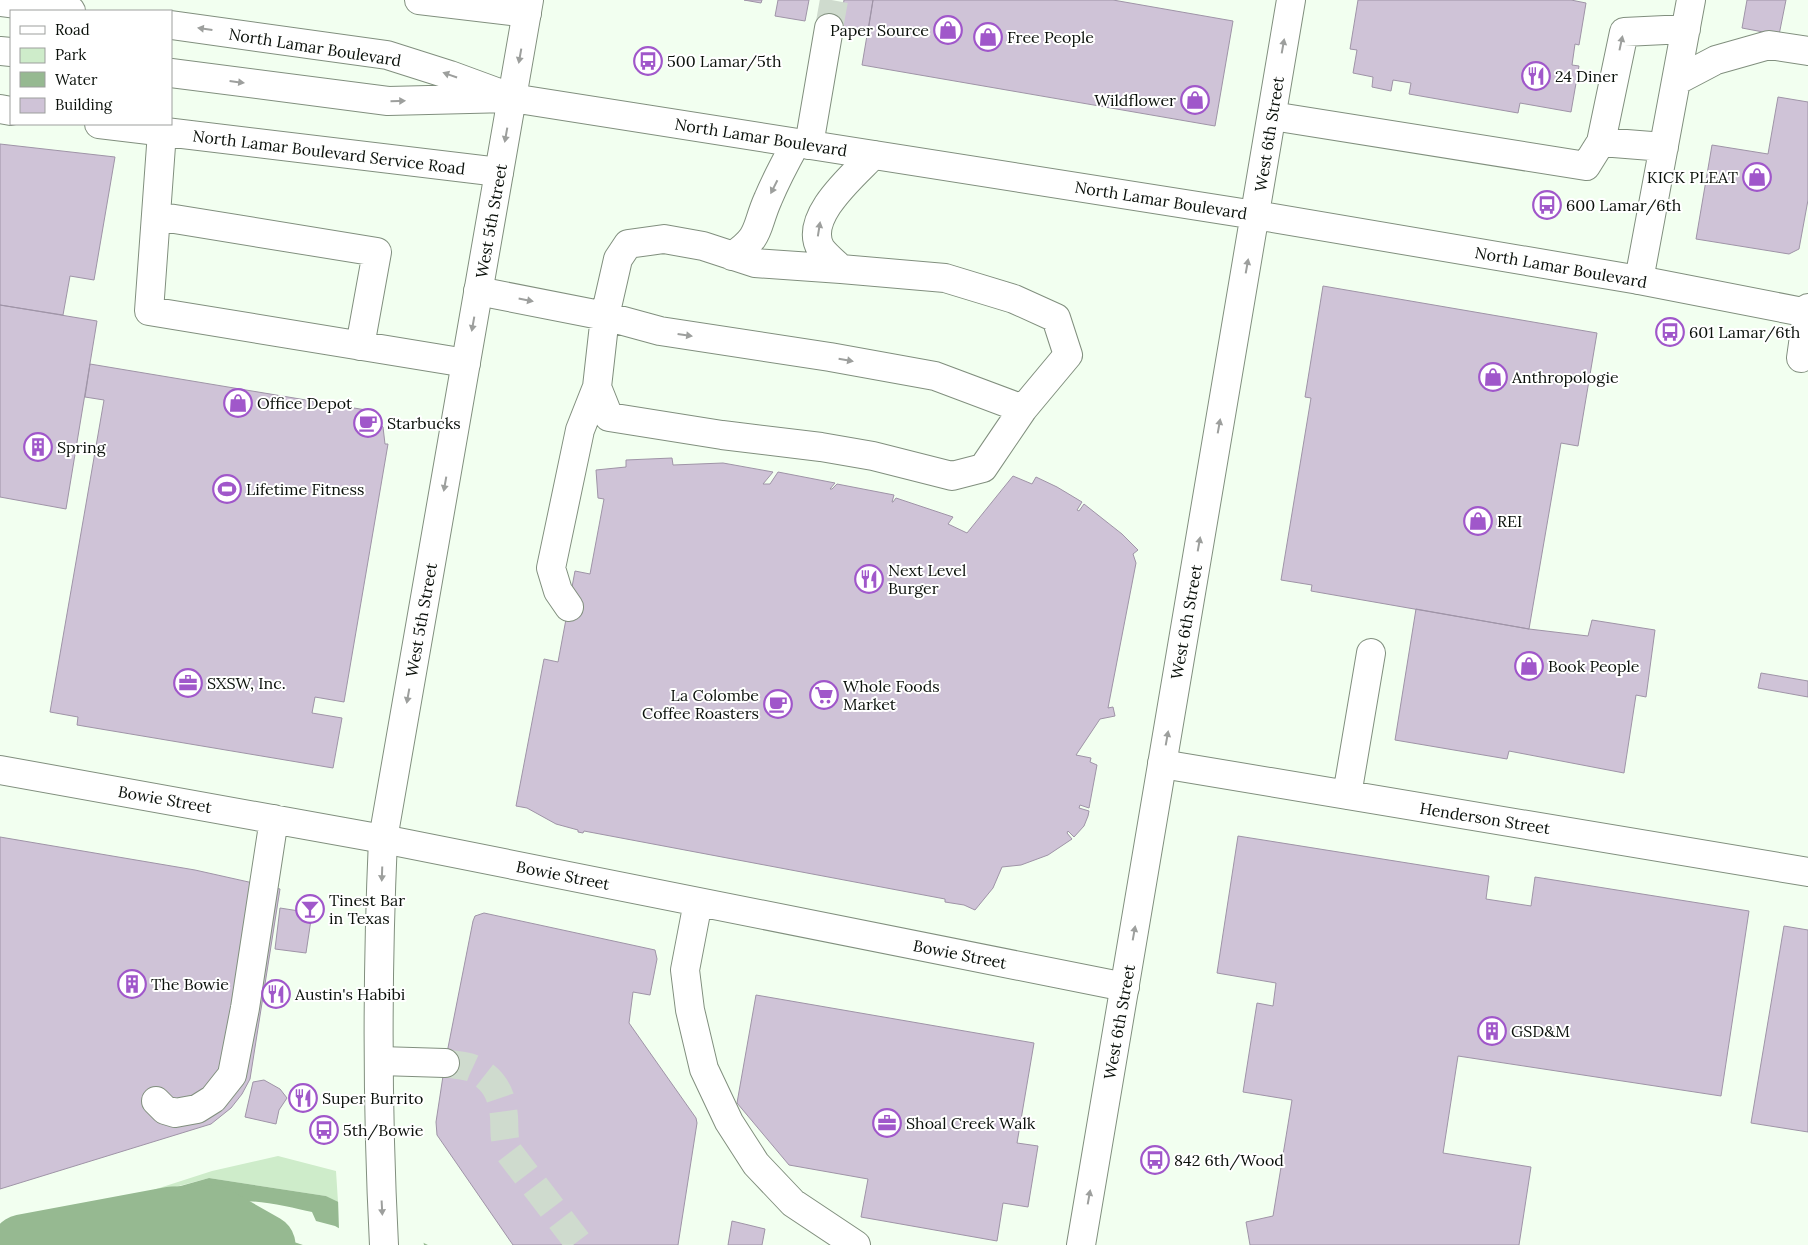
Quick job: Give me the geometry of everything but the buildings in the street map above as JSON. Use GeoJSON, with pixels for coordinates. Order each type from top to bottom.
{"type":"FeatureCollection","features":[{"type":"Feature","properties":{"kind":"main road"},"geometry":{"type":"LineString","coordinates":[[419,0],[528,6]]}},
{"type":"Feature","properties":{"kind":"main road","name":"West 6th Street"},"geometry":{"type":"LineString","coordinates":[[1081,1245],[1291,0]]}},
{"type":"Feature","properties":{"kind":"main road"},"geometry":{"type":"LineString","coordinates":[[1639,280],[1691,0]]}},
{"type":"Feature","properties":{"kind":"main road"},"geometry":{"type":"LineString","coordinates":[[0,2],[63,10]]}},
{"type":"Feature","properties":{"kind":"main road","name":"West 5th Street"},"geometry":{"type":"LineString","coordinates":[[384,1245],[379,1125],[380,920],[383,839],[528,6]]}},
{"type":"Feature","properties":{"kind":"main road","name":"North Lamar Boulevard"},"geometry":{"type":"LineString","coordinates":[[172,25],[387,55],[450,75],[512,98]]}},
{"type":"Feature","properties":{"kind":"main road"},"geometry":{"type":"LineString","coordinates":[[732,256],[746,247],[758,231],[767,200],[802,144],[829,28]]}},
{"type":"Feature","properties":{"kind":"main road"},"geometry":{"type":"LineString","coordinates":[[1272,116],[1586,166],[1601,142],[1624,32],[1686,30]]}},
{"type":"Feature","properties":{"kind":"main road"},"geometry":{"type":"LineString","coordinates":[[1676,82],[1716,60],[1769,45],[1808,52]]}},
{"type":"Feature","properties":{"kind":"main road","name":"North Lamar Boulevard"},"geometry":{"type":"LineString","coordinates":[[172,73],[388,101],[512,98],[1255,215],[1639,280],[1808,311]]}},
{"type":"Feature","properties":{"kind":"main road","name":"North Lamar Boulevard Service Road"},"geometry":{"type":"LineString","coordinates":[[107,125],[499,172]]}},
{"type":"Feature","properties":{"kind":"main road"},"geometry":{"type":"LineString","coordinates":[[162,132],[149,311],[466,363]]}},
{"type":"Feature","properties":{"kind":"main road"},"geometry":{"type":"LineString","coordinates":[[1601,142],[1664,147]]}},
{"type":"Feature","properties":{"kind":"main road"},"geometry":{"type":"LineString","coordinates":[[841,269],[821,249],[817,233],[824,209],[873,155]]}},
{"type":"Feature","properties":{"kind":"main road"},"geometry":{"type":"LineString","coordinates":[[156,216],[377,252],[360,346]]}},
{"type":"Feature","properties":{"kind":"main road"},"geometry":{"type":"LineString","coordinates":[[569,607],[558,590],[551,568],[580,430],[597,387],[605,316],[618,259],[628,244],[664,239],[703,246],[755,263],[945,278],[1014,299],[1056,318],[1068,355],[1023,409],[983,468],[952,476],[873,456],[821,447],[722,435],[609,417],[597,387]]}},
{"type":"Feature","properties":{"kind":"main road"},"geometry":{"type":"LineString","coordinates":[[478,291],[605,316],[660,331],[830,357],[935,376],[1023,409]]}},
{"type":"Feature","properties":{"kind":"main road"},"geometry":{"type":"LineString","coordinates":[[1800,358],[1808,311]]}},
{"type":"Feature","properties":{"kind":"main road"},"geometry":{"type":"LineString","coordinates":[[1347,795],[1371,653]]}},
{"type":"Feature","properties":{"kind":"main road","name":"Henderson Street"},"geometry":{"type":"LineString","coordinates":[[1162,764],[1808,872]]}},
{"type":"Feature","properties":{"kind":"main road","name":"Bowie Street"},"geometry":{"type":"LineString","coordinates":[[0,770],[383,839],[1125,987]]}},
{"type":"Feature","properties":{"kind":"main road"},"geometry":{"type":"LineString","coordinates":[[156,1100],[165,1110],[176,1113],[197,1109],[214,1099],[232,1074],[245,1008],[274,819]]}},
{"type":"Feature","properties":{"kind":"main road"},"geometry":{"type":"LineString","coordinates":[[698,902],[685,970],[690,1010],[704,1069],[729,1122],[756,1164],[793,1203],[856,1245]]}},
{"type":"Feature","properties":{"kind":"main road"},"geometry":{"type":"LineString","coordinates":[[380,1061],[445,1064]]}},
{"type":"Feature","properties":{"kind":"green space"},"geometry":{"type":"Polygon","coordinates":[[[278,1156],[336,1171],[338,1202],[326,1196],[209,1178],[119,1202],[212,1171],[278,1156]]]}},
{"type":"Feature","properties":{"kind":"water"},"geometry":{"type":"Polygon","coordinates":[[[209,1178],[326,1196],[428,1245],[369,1245],[335,1226],[316,1221],[312,1212],[276,1204],[248,1201],[236,1203],[227,1210],[248,1222],[265,1225],[285,1239],[303,1245],[207,1245],[207,1243],[221,1238],[239,1237],[236,1229],[229,1224],[215,1225],[209,1231],[177,1226],[175,1230],[177,1236],[134,1245],[0,1245],[0,1241],[14,1233],[209,1178]],[[188,1193],[183,1194],[181,1201],[192,1208],[205,1206],[201,1202],[196,1201],[188,1193]]]}},
{"type":"Feature","properties":{"kind":"pier"},"geometry":{"type":"Polygon","coordinates":[[[338,1199],[423,1240],[424,1245],[364,1245],[339,1231],[338,1199]]]}},
{"type":"Feature","properties":{"kind":"waterway"},"geometry":{"type":"LineString","coordinates":[[22,1245],[172,1217],[214,1216],[265,1245]]}},
{"type":"Feature","properties":{"kind":"tunnel"},"geometry":{"type":"LineString","coordinates":[[829,28],[834,0]]}},
{"type":"Feature","properties":{"kind":"tunnel"},"geometry":{"type":"LineString","coordinates":[[445,1063],[472,1068],[480,1072],[496,1088],[503,1109],[508,1151],[580,1245]]}},
{"type":"Feature","properties":{"kind":"place","name":"Paper Source"},"geometry":{"type":"Point","coordinates":[948,30]}},
{"type":"Feature","properties":{"kind":"place","name":"Free People"},"geometry":{"type":"Point","coordinates":[988,37]}},
{"type":"Feature","properties":{"kind":"place","name":"500 Lamar/5th"},"geometry":{"type":"Point","coordinates":[648,61]}},
{"type":"Feature","properties":{"kind":"place","name":"24 Diner"},"geometry":{"type":"Point","coordinates":[1536,76]}},
{"type":"Feature","properties":{"kind":"place","name":"Wildflower"},"geometry":{"type":"Point","coordinates":[1195,100]}},
{"type":"Feature","properties":{"kind":"place","name":"KICK PLEAT"},"geometry":{"type":"Point","coordinates":[1757,177]}},
{"type":"Feature","properties":{"kind":"place","name":"600 Lamar/6th"},"geometry":{"type":"Point","coordinates":[1547,205]}},
{"type":"Feature","properties":{"kind":"place","name":"601 Lamar/6th"},"geometry":{"type":"Point","coordinates":[1670,332]}},
{"type":"Feature","properties":{"kind":"place","name":"Anthropologie"},"geometry":{"type":"Point","coordinates":[1493,377]}},
{"type":"Feature","properties":{"kind":"place","name":"Office Depot"},"geometry":{"type":"Point","coordinates":[238,403]}},
{"type":"Feature","properties":{"kind":"place","name":"Starbucks"},"geometry":{"type":"Point","coordinates":[368,423]}},
{"type":"Feature","properties":{"kind":"place","name":"Spring"},"geometry":{"type":"Point","coordinates":[38,447]}},
{"type":"Feature","properties":{"kind":"place","name":"Lifetime Fitness"},"geometry":{"type":"Point","coordinates":[227,489]}},
{"type":"Feature","properties":{"kind":"place","name":"REI"},"geometry":{"type":"Point","coordinates":[1478,521]}},
{"type":"Feature","properties":{"kind":"place","name":"Next Level Burger"},"geometry":{"type":"Point","coordinates":[869,579]}},
{"type":"Feature","properties":{"kind":"place","name":"Book People"},"geometry":{"type":"Point","coordinates":[1529,666]}},
{"type":"Feature","properties":{"kind":"place","name":"SXSW, Inc."},"geometry":{"type":"Point","coordinates":[188,683]}},
{"type":"Feature","properties":{"kind":"place","name":"Whole Foods Market"},"geometry":{"type":"Point","coordinates":[824,695]}},
{"type":"Feature","properties":{"kind":"place","name":"La Colombe Coffee Roasters"},"geometry":{"type":"Point","coordinates":[778,704]}},
{"type":"Feature","properties":{"kind":"place","name":"Tinest Bar in Texas"},"geometry":{"type":"Point","coordinates":[310,909]}},
{"type":"Feature","properties":{"kind":"place","name":"The Bowie"},"geometry":{"type":"Point","coordinates":[132,984]}},
{"type":"Feature","properties":{"kind":"place","name":"Austin's Habibi"},"geometry":{"type":"Point","coordinates":[276,994]}},
{"type":"Feature","properties":{"kind":"place","name":"GSD&M"},"geometry":{"type":"Point","coordinates":[1492,1031]}},
{"type":"Feature","properties":{"kind":"place","name":"Super Burrito"},"geometry":{"type":"Point","coordinates":[303,1098]}},
{"type":"Feature","properties":{"kind":"place","name":"Shoal Creek Walk"},"geometry":{"type":"Point","coordinates":[887,1123]}},
{"type":"Feature","properties":{"kind":"place","name":"5th/Bowie"},"geometry":{"type":"Point","coordinates":[324,1130]}},
{"type":"Feature","properties":{"kind":"place","name":"842 6th/Wood"},"geometry":{"type":"Point","coordinates":[1155,1160]}}]}
